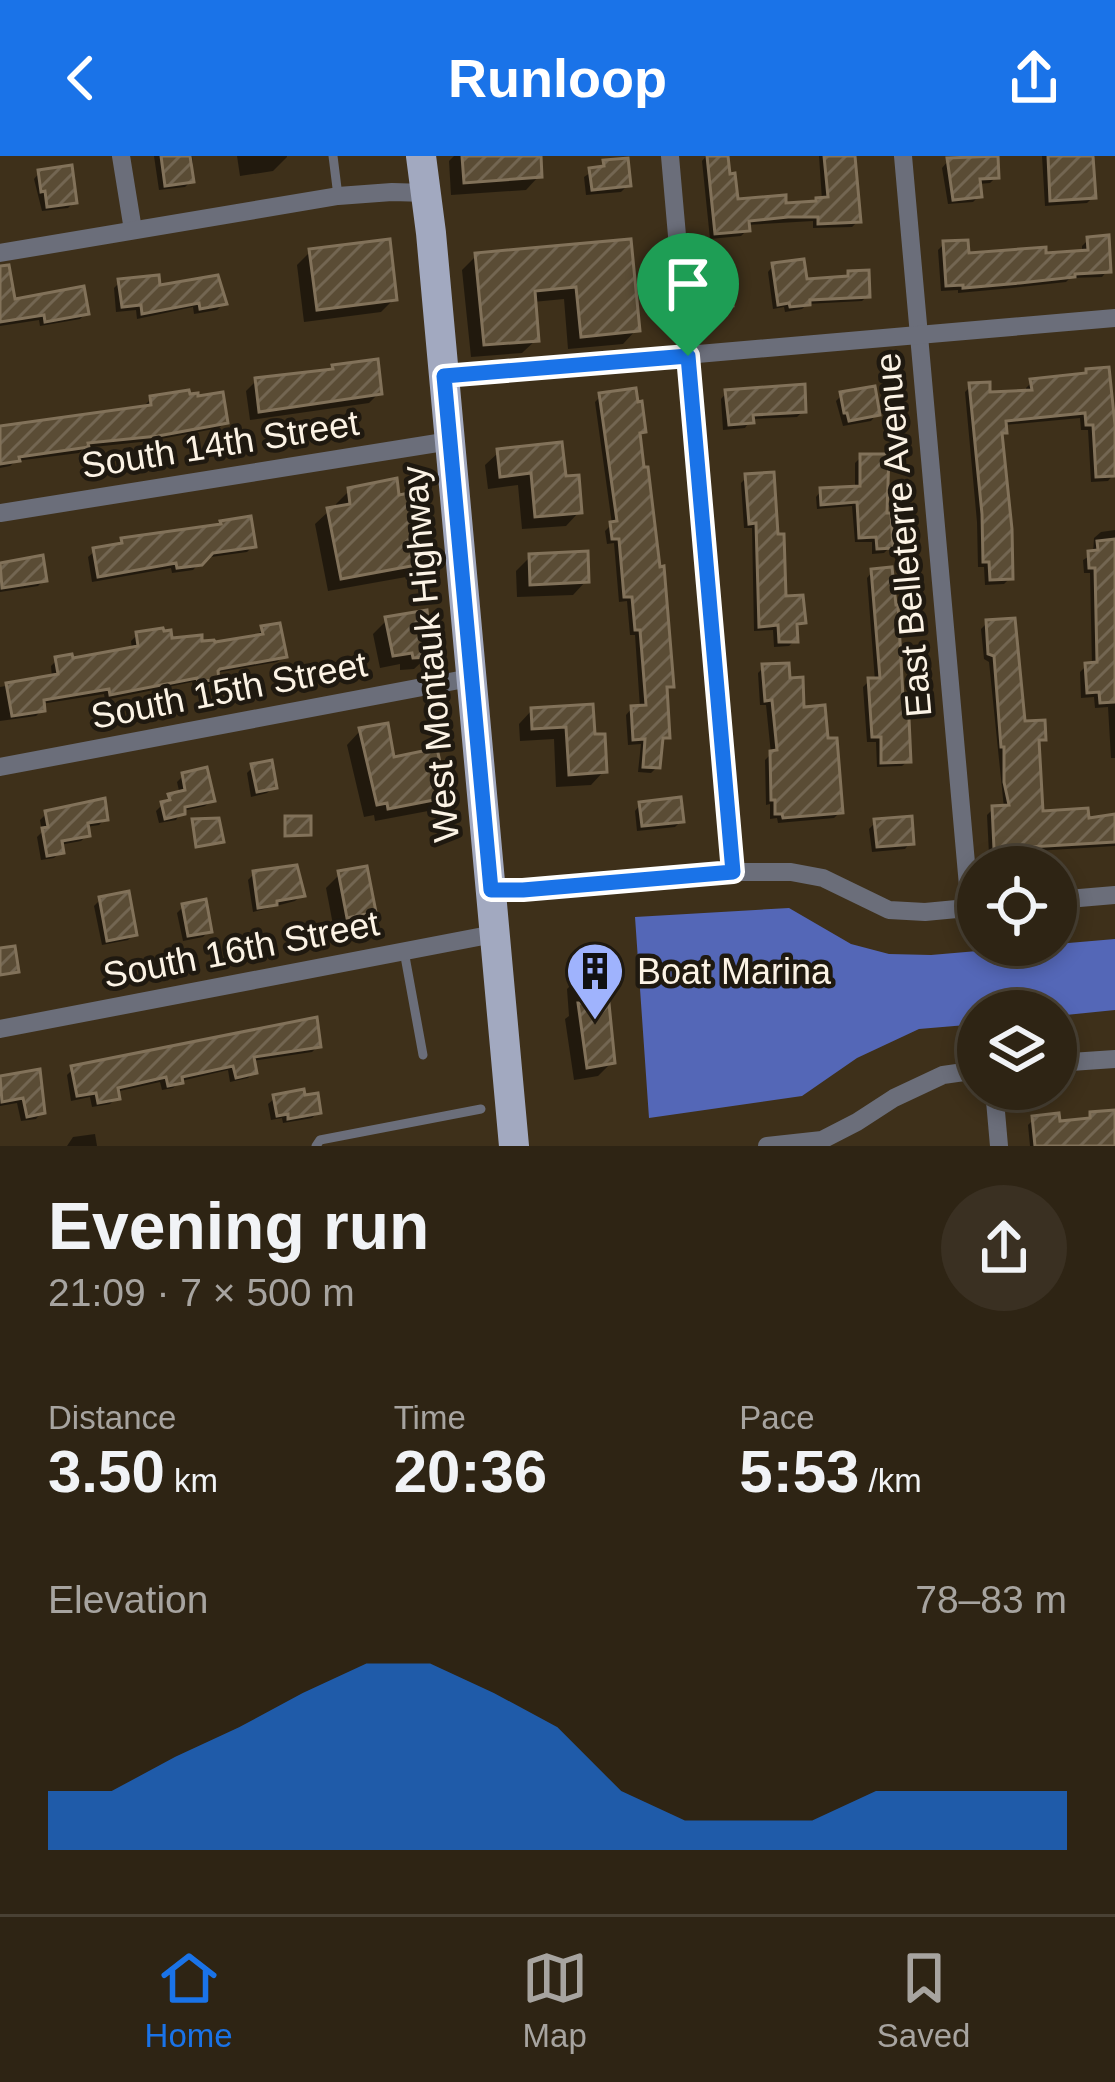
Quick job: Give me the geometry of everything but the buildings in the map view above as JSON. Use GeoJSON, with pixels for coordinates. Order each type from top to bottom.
{"type":"FeatureCollection","features":[{"type":"Feature","properties":{"kind":"main road","name":"West Montauk Highway"},"geometry":{"type":"LineString","coordinates":[[421,156],[514,1146]]}},
{"type":"Feature","properties":{"kind":"street"},"geometry":{"type":"LineString","coordinates":[[121,156],[133,230]]}},
{"type":"Feature","properties":{"kind":"street"},"geometry":{"type":"LineString","coordinates":[[670,156],[733,872]]}},
{"type":"Feature","properties":{"kind":"street","name":"East Belleterre Avenue"},"geometry":{"type":"LineString","coordinates":[[903,156],[968,846]]}},
{"type":"Feature","properties":{"kind":"street"},"geometry":{"type":"LineString","coordinates":[[0,253],[338,196],[427,193]]}},
{"type":"Feature","properties":{"kind":"street"},"geometry":{"type":"LineString","coordinates":[[444,376],[1115,318]]}},
{"type":"Feature","properties":{"kind":"street","name":"South 14th Street"},"geometry":{"type":"LineString","coordinates":[[0,513],[450,441]]}},
{"type":"Feature","properties":{"kind":"street","name":"South 15th Street"},"geometry":{"type":"LineString","coordinates":[[0,767],[470,678]]}},
{"type":"Feature","properties":{"kind":"street"},"geometry":{"type":"LineString","coordinates":[[491,890],[791,872],[824,878],[889,910],[957,909]]}},
{"type":"Feature","properties":{"kind":"street"},"geometry":{"type":"LineString","coordinates":[[1077,898],[1115,895]]}},
{"type":"Feature","properties":{"kind":"street","name":"South 16th Street"},"geometry":{"type":"LineString","coordinates":[[0,1029],[494,934]]}},
{"type":"Feature","properties":{"kind":"street"},"geometry":{"type":"LineString","coordinates":[[1077,1062],[1115,1059]]}},
{"type":"Feature","properties":{"kind":"street"},"geometry":{"type":"LineString","coordinates":[[767,1146],[822,1140],[894,1098],[957,1073]]}},
{"type":"Feature","properties":{"kind":"street"},"geometry":{"type":"LineString","coordinates":[[996,1110],[999,1146]]}},
{"type":"Feature","properties":{"kind":"lane"},"geometry":{"type":"LineString","coordinates":[[332,156],[338,196]]}},
{"type":"Feature","properties":{"kind":"lane"},"geometry":{"type":"LineString","coordinates":[[404,951],[423,1055]]}},
{"type":"Feature","properties":{"kind":"lane"},"geometry":{"type":"LineString","coordinates":[[318,1143],[482,1109]]}},
{"type":"Feature","properties":{"kind":"water"},"geometry":{"type":"Polygon","coordinates":[[[789,908],[851,944],[889,954],[957,953],[957,966],[1077,966],[1077,942],[1115,939],[1115,1010],[1077,1014],[1077,990],[957,990],[957,1026],[919,1029],[857,1058],[802,1096],[649,1118],[635,917],[789,908]]]}},
{"type":"Feature","properties":{"kind":"place","name":"Boat Marina"},"geometry":{"type":"Point","coordinates":[595,1022]}},
{"type":"Feature","properties":{"kind":"route"},"geometry":{"type":"LineString","coordinates":[[688,356],[733,872],[491,890],[444,376],[688,356]]}}]}
